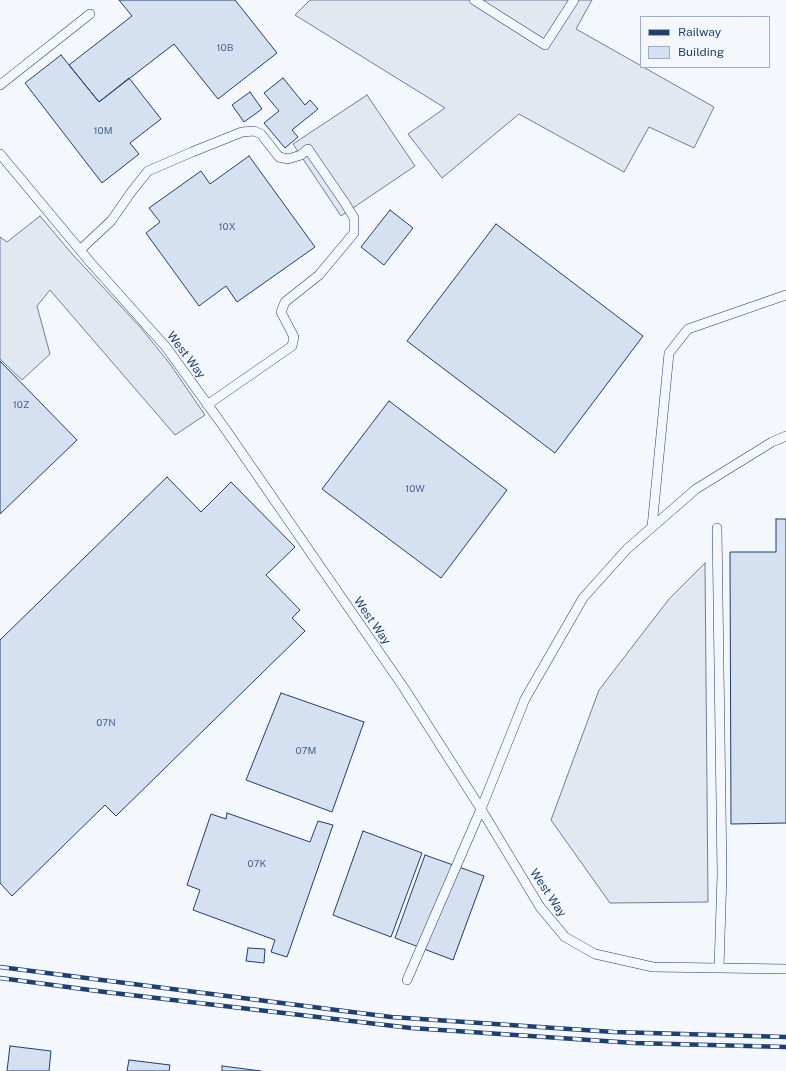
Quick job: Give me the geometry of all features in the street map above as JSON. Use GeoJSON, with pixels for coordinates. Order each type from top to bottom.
{"type":"FeatureCollection","features":[{"type":"Feature","properties":{"kind":"lane"},"geometry":{"type":"LineString","coordinates":[[474,0],[545,45],[574,0]]}},
{"type":"Feature","properties":{"kind":"lane"},"geometry":{"type":"LineString","coordinates":[[0,85],[90,14]]}},
{"type":"Feature","properties":{"kind":"lane"},"geometry":{"type":"LineString","coordinates":[[80,250],[111,221],[148,171],[242,132],[254,131],[261,134],[279,157],[288,159],[301,155],[308,149],[354,218],[354,234],[319,275],[285,302],[282,312],[284,320],[294,337],[292,346],[208,405]]}},
{"type":"Feature","properties":{"kind":"lane","name":"West Way"},"geometry":{"type":"LineString","coordinates":[[0,154],[80,250],[166,347],[208,405],[404,688],[481,809],[540,907],[565,937],[595,954],[653,967],[786,969]]}},
{"type":"Feature","properties":{"kind":"lane"},"geometry":{"type":"LineString","coordinates":[[652,527],[669,353],[688,329],[786,295]]}},
{"type":"Feature","properties":{"kind":"lane"},"geometry":{"type":"LineString","coordinates":[[407,980],[481,809],[525,698],[583,598],[627,549],[696,489],[772,442],[786,436]]}},
{"type":"Feature","properties":{"kind":"lane"},"geometry":{"type":"LineString","coordinates":[[717,528],[722,874],[719,968]]}},
{"type":"Feature","properties":{"kind":"shaded area"},"geometry":{"type":"Polygon","coordinates":[[[310,0],[592,0],[576,29],[640,65],[640,68],[645,68],[714,107],[694,148],[649,127],[624,172],[519,114],[442,178],[408,134],[445,108],[295,15],[310,0]]]}},
{"type":"Feature","properties":{"kind":"shaded area"},"geometry":{"type":"Polygon","coordinates":[[[367,95],[415,166],[341,216],[293,144],[367,95]]]}},
{"type":"Feature","properties":{"kind":"shaded area"},"geometry":{"type":"Polygon","coordinates":[[[40,216],[73,255],[141,328],[170,364],[205,415],[175,435],[50,290],[37,306],[50,354],[22,380],[0,359],[0,237],[7,242],[40,216]]]}},
{"type":"Feature","properties":{"kind":"shaded area"},"geometry":{"type":"Polygon","coordinates":[[[705,563],[708,902],[610,903],[551,820],[599,690],[669,599],[705,563]]]}},
{"type":"Feature","properties":{"kind":"building"},"geometry":{"type":"Polygon","coordinates":[[[119,0],[235,0],[277,53],[218,99],[174,44],[99,102],[69,65],[132,16],[119,0]]]}},
{"type":"Feature","properties":{"kind":"building"},"geometry":{"type":"Polygon","coordinates":[[[61,55],[99,102],[129,78],[161,119],[130,143],[139,154],[102,183],[25,83],[61,55]]]}},
{"type":"Feature","properties":{"kind":"building"},"geometry":{"type":"Polygon","coordinates":[[[283,78],[305,105],[310,100],[318,109],[292,130],[298,137],[285,148],[264,123],[279,111],[264,93],[283,78]]]}},
{"type":"Feature","properties":{"kind":"building"},"geometry":{"type":"Polygon","coordinates":[[[250,92],[262,109],[244,122],[232,105],[250,92]]]}},
{"type":"Feature","properties":{"kind":"building"},"geometry":{"type":"Polygon","coordinates":[[[249,156],[315,247],[237,302],[226,286],[199,306],[146,233],[160,222],[149,208],[201,171],[210,184],[249,156]]]}},
{"type":"Feature","properties":{"kind":"building"},"geometry":{"type":"Polygon","coordinates":[[[390,210],[413,228],[384,265],[361,247],[390,210]]]}},
{"type":"Feature","properties":{"kind":"building"},"geometry":{"type":"Polygon","coordinates":[[[496,224],[643,336],[555,453],[407,341],[496,224]]]}},
{"type":"Feature","properties":{"kind":"building"},"geometry":{"type":"Polygon","coordinates":[[[0,361],[77,440],[0,514],[0,361]]]}},
{"type":"Feature","properties":{"kind":"building"},"geometry":{"type":"Polygon","coordinates":[[[389,401],[507,490],[441,578],[322,489],[389,401]]]}},
{"type":"Feature","properties":{"kind":"building"},"geometry":{"type":"Polygon","coordinates":[[[167,477],[201,512],[231,482],[295,547],[266,575],[300,610],[292,618],[305,631],[116,816],[105,805],[12,896],[0,883],[0,640],[167,477]]]}},
{"type":"Feature","properties":{"kind":"building"},"geometry":{"type":"Polygon","coordinates":[[[776,519],[786,519],[786,823],[731,824],[730,552],[776,552],[776,519]]]}},
{"type":"Feature","properties":{"kind":"building"},"geometry":{"type":"Polygon","coordinates":[[[281,693],[364,722],[332,812],[246,780],[281,693]]]}},
{"type":"Feature","properties":{"kind":"building"},"geometry":{"type":"Polygon","coordinates":[[[227,813],[310,842],[318,821],[333,825],[287,957],[271,952],[275,940],[193,910],[200,890],[187,885],[211,814],[226,819],[227,813]]]}},
{"type":"Feature","properties":{"kind":"building"},"geometry":{"type":"Polygon","coordinates":[[[363,831],[422,853],[391,937],[333,915],[363,831]]]}},
{"type":"Feature","properties":{"kind":"building"},"geometry":{"type":"Polygon","coordinates":[[[425,855],[484,876],[453,960],[395,938],[425,855]]]}},
{"type":"Feature","properties":{"kind":"building"},"geometry":{"type":"Polygon","coordinates":[[[248,948],[265,949],[264,963],[246,961],[248,948]]]}},
{"type":"Feature","properties":{"kind":"building"},"geometry":{"type":"Polygon","coordinates":[[[10,1046],[51,1051],[49,1071],[7,1071],[10,1046]]]}},
{"type":"Feature","properties":{"kind":"building"},"geometry":{"type":"Polygon","coordinates":[[[129,1060],[170,1065],[169,1071],[127,1071],[129,1060]]]}},
{"type":"Feature","properties":{"kind":"building"},"geometry":{"type":"Polygon","coordinates":[[[222,1066],[261,1071],[222,1071],[222,1066]]]}},
{"type":"Feature","properties":{"kind":"railway"},"geometry":{"type":"LineString","coordinates":[[0,967],[391,1017],[614,1032],[786,1037]]}},
{"type":"Feature","properties":{"kind":"railway"},"geometry":{"type":"LineString","coordinates":[[0,978],[105,992],[411,1028],[634,1043],[786,1047]]}}]}
